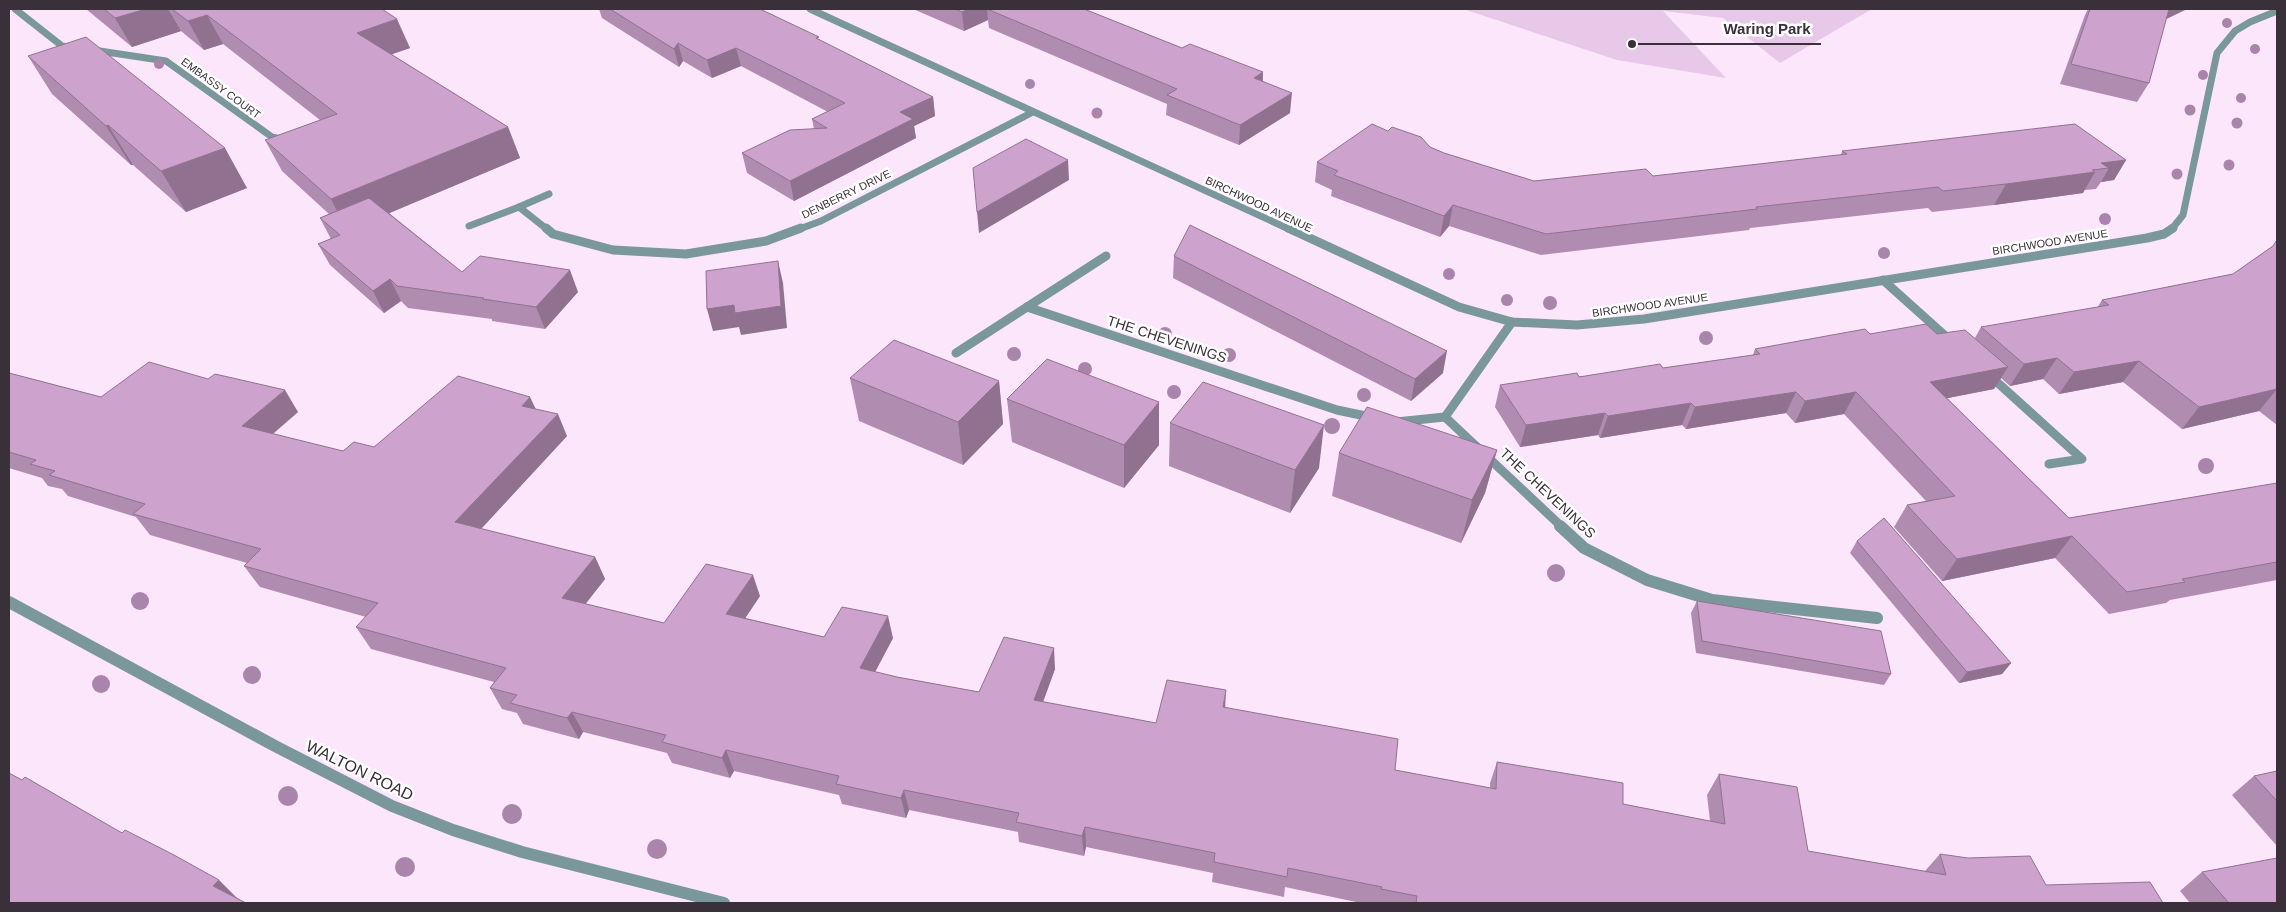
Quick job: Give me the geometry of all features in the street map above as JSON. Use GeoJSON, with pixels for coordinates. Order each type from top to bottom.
{"type":"FeatureCollection","features":[{"type":"Feature","properties":{"kind":"street","name":"EMBASSY COURT"},"geometry":{"type":"LineString","coordinates":[[15,9],[62,46],[166,61],[272,137],[290,141]]}},
{"type":"Feature","properties":{"kind":"street","name":"BIRCHWOOD AVENUE"},"geometry":{"type":"LineString","coordinates":[[810,9],[1459,307],[1512,322],[1577,325],[1644,319],[2147,238],[2171,231],[2179,224],[2183,216],[2217,53],[2226,38],[2245,24],[2277,10]]}},
{"type":"Feature","properties":{"kind":"street","name":"DENBERRY DRIVE"},"geometry":{"type":"LineString","coordinates":[[519,208],[553,234],[613,250],[686,254],[766,241],[821,221],[1033,112]]}},
{"type":"Feature","properties":{"kind":"street"},"geometry":{"type":"LineString","coordinates":[[469,226],[519,208],[549,194]]}},
{"type":"Feature","properties":{"kind":"street"},"geometry":{"type":"LineString","coordinates":[[956,353],[1106,256]]}},
{"type":"Feature","properties":{"kind":"street"},"geometry":{"type":"LineString","coordinates":[[1883,280],[1961,350]]}},
{"type":"Feature","properties":{"kind":"street","name":"THE CHEVENINGS"},"geometry":{"type":"LineString","coordinates":[[1027,307],[1337,410],[1398,422],[1445,417],[1584,548],[1647,580],[1712,600],[1877,618]]}},
{"type":"Feature","properties":{"kind":"street"},"geometry":{"type":"LineString","coordinates":[[1445,417],[1512,322]]}},
{"type":"Feature","properties":{"kind":"street"},"geometry":{"type":"LineString","coordinates":[[1983,369],[2082,458],[2049,464]]}},
{"type":"Feature","properties":{"kind":"street","name":"WALTON ROAD"},"geometry":{"type":"LineString","coordinates":[[9,602],[275,746],[392,806],[453,830],[522,852],[724,903]]}},
{"type":"Feature","properties":{"kind":"shaded area"},"geometry":{"type":"Polygon","coordinates":[[[1463,9],[1872,9],[1780,63],[1723,18],[1663,11],[1726,78],[1617,60],[1463,9]]]}},
{"type":"Feature","properties":{"kind":"building"},"geometry":{"type":"Polygon","coordinates":[[[104,9],[146,9],[115,18],[104,9]]]}},
{"type":"Feature","properties":{"kind":"building"},"geometry":{"type":"Polygon","coordinates":[[[172,9],[382,9],[397,19],[357,33],[508,127],[331,199],[265,140],[337,114],[207,15],[188,21],[172,9]]]}},
{"type":"Feature","properties":{"kind":"building"},"geometry":{"type":"Polygon","coordinates":[[[610,9],[760,9],[819,37],[816,38],[933,97],[900,112],[913,119],[790,181],[742,153],[790,130],[827,128],[812,119],[845,103],[736,48],[707,60],[678,43],[674,49],[610,9]]]}},
{"type":"Feature","properties":{"kind":"building"},"geometry":{"type":"Polygon","coordinates":[[[955,9],[969,9],[962,12],[955,9]]]}},
{"type":"Feature","properties":{"kind":"building"},"geometry":{"type":"Polygon","coordinates":[[[987,9],[1084,9],[1182,48],[1190,44],[1263,72],[1254,78],[1292,93],[1240,125],[1167,95],[1177,89],[987,9]]]}},
{"type":"Feature","properties":{"kind":"building"},"geometry":{"type":"Polygon","coordinates":[[[2090,9],[2169,9],[2149,83],[2071,64],[2090,9]]]}},
{"type":"Feature","properties":{"kind":"building"},"geometry":{"type":"Polygon","coordinates":[[[86,37],[225,148],[161,171],[108,125],[106,126],[28,56],[86,37]]]}},
{"type":"Feature","properties":{"kind":"building"},"geometry":{"type":"Polygon","coordinates":[[[1372,124],[1388,131],[1392,127],[1421,137],[1430,147],[1444,153],[1534,181],[1646,169],[1653,176],[1847,154],[1842,151],[2075,124],[2126,160],[2101,163],[2109,168],[2092,170],[2095,172],[2006,184],[1943,191],[1938,187],[1756,207],[1757,209],[1546,234],[1453,205],[1444,216],[1334,175],[1338,171],[1317,162],[1372,124]]]}},
{"type":"Feature","properties":{"kind":"building"},"geometry":{"type":"Polygon","coordinates":[[[1026,139],[1068,160],[977,212],[973,168],[1026,139]]]}},
{"type":"Feature","properties":{"kind":"building"},"geometry":{"type":"Polygon","coordinates":[[[369,198],[462,272],[480,256],[570,270],[536,307],[397,286],[390,279],[373,291],[318,244],[340,235],[320,218],[369,198]]]}},
{"type":"Feature","properties":{"kind":"building"},"geometry":{"type":"Polygon","coordinates":[[[1190,225],[1447,351],[1415,379],[1174,256],[1190,225]]]}},
{"type":"Feature","properties":{"kind":"building"},"geometry":{"type":"Polygon","coordinates":[[[2277,240],[2277,389],[2199,407],[2139,361],[2074,372],[2057,358],[2024,364],[1981,327],[2109,305],[2102,300],[2233,274],[2273,246],[2277,240]]]}},
{"type":"Feature","properties":{"kind":"building"},"geometry":{"type":"Polygon","coordinates":[[[778,261],[781,306],[735,313],[734,305],[707,309],[706,271],[778,261]]]}},
{"type":"Feature","properties":{"kind":"building"},"geometry":{"type":"Polygon","coordinates":[[[1926,324],[1937,334],[1965,330],[2008,367],[1930,382],[2069,518],[2277,483],[2277,562],[2182,579],[2185,582],[2127,592],[2072,536],[1957,559],[1907,505],[1955,496],[1856,392],[1805,401],[1796,392],[1695,407],[1691,403],[1608,416],[1605,413],[1526,425],[1500,385],[1577,373],[1579,377],[1660,364],[1663,368],[1760,354],[1755,349],[1865,329],[1870,334],[1926,324]]]}},
{"type":"Feature","properties":{"kind":"building"},"geometry":{"type":"Polygon","coordinates":[[[894,340],[999,381],[958,422],[850,378],[894,340]]]}},
{"type":"Feature","properties":{"kind":"building"},"geometry":{"type":"Polygon","coordinates":[[[1047,359],[1159,402],[1124,445],[1007,399],[1047,359]]]}},
{"type":"Feature","properties":{"kind":"building"},"geometry":{"type":"Polygon","coordinates":[[[149,362],[208,379],[215,374],[285,390],[242,426],[343,451],[354,442],[374,447],[458,376],[530,397],[522,406],[558,414],[455,522],[595,557],[562,598],[664,623],[706,564],[753,575],[726,614],[824,637],[842,607],[888,616],[860,668],[897,677],[979,692],[1004,637],[1054,648],[1034,700],[1156,723],[1167,680],[1226,690],[1223,707],[1398,739],[1395,770],[1496,789],[1497,762],[1623,783],[1623,804],[1725,824],[1719,774],[1797,787],[1808,851],[1946,875],[1940,854],[1968,858],[2030,856],[2046,885],[2150,882],[2163,903],[1416,903],[1417,896],[1381,889],[1382,887],[1288,868],[1287,877],[1214,862],[1215,853],[1085,827],[1082,836],[1016,822],[1019,813],[904,790],[901,798],[836,784],[839,776],[726,750],[722,758],[662,742],[666,735],[572,712],[567,718],[510,703],[517,695],[490,688],[506,668],[356,627],[378,603],[244,566],[261,549],[133,514],[145,504],[49,475],[55,471],[30,464],[36,460],[9,452],[9,373],[101,397],[149,362]]]}},
{"type":"Feature","properties":{"kind":"building"},"geometry":{"type":"Polygon","coordinates":[[[1203,382],[1324,425],[1295,470],[1170,423],[1203,382]]]}},
{"type":"Feature","properties":{"kind":"building"},"geometry":{"type":"Polygon","coordinates":[[[1367,407],[1497,450],[1472,500],[1339,453],[1367,407]]]}},
{"type":"Feature","properties":{"kind":"building"},"geometry":{"type":"Polygon","coordinates":[[[1884,518],[2011,663],[1967,672],[1857,541],[1884,518]]]}},
{"type":"Feature","properties":{"kind":"building"},"geometry":{"type":"Polygon","coordinates":[[[1697,601],[1881,631],[1891,674],[1702,641],[1697,601]]]}},
{"type":"Feature","properties":{"kind":"building"},"geometry":{"type":"Polygon","coordinates":[[[2277,771],[2277,801],[2254,776],[2277,771]]]}},
{"type":"Feature","properties":{"kind":"building"},"geometry":{"type":"Polygon","coordinates":[[[9,773],[22,780],[25,777],[122,833],[125,830],[174,855],[219,880],[213,886],[246,903],[9,903],[9,773]]]}},
{"type":"Feature","properties":{"kind":"building"},"geometry":{"type":"Polygon","coordinates":[[[2277,858],[2277,903],[2229,903],[2202,872],[2277,858]]]}},
{"type":"Feature","properties":{"kind":"place","name":"Waring Park"},"geometry":{"type":"Point","coordinates":[1632,44]}}]}
